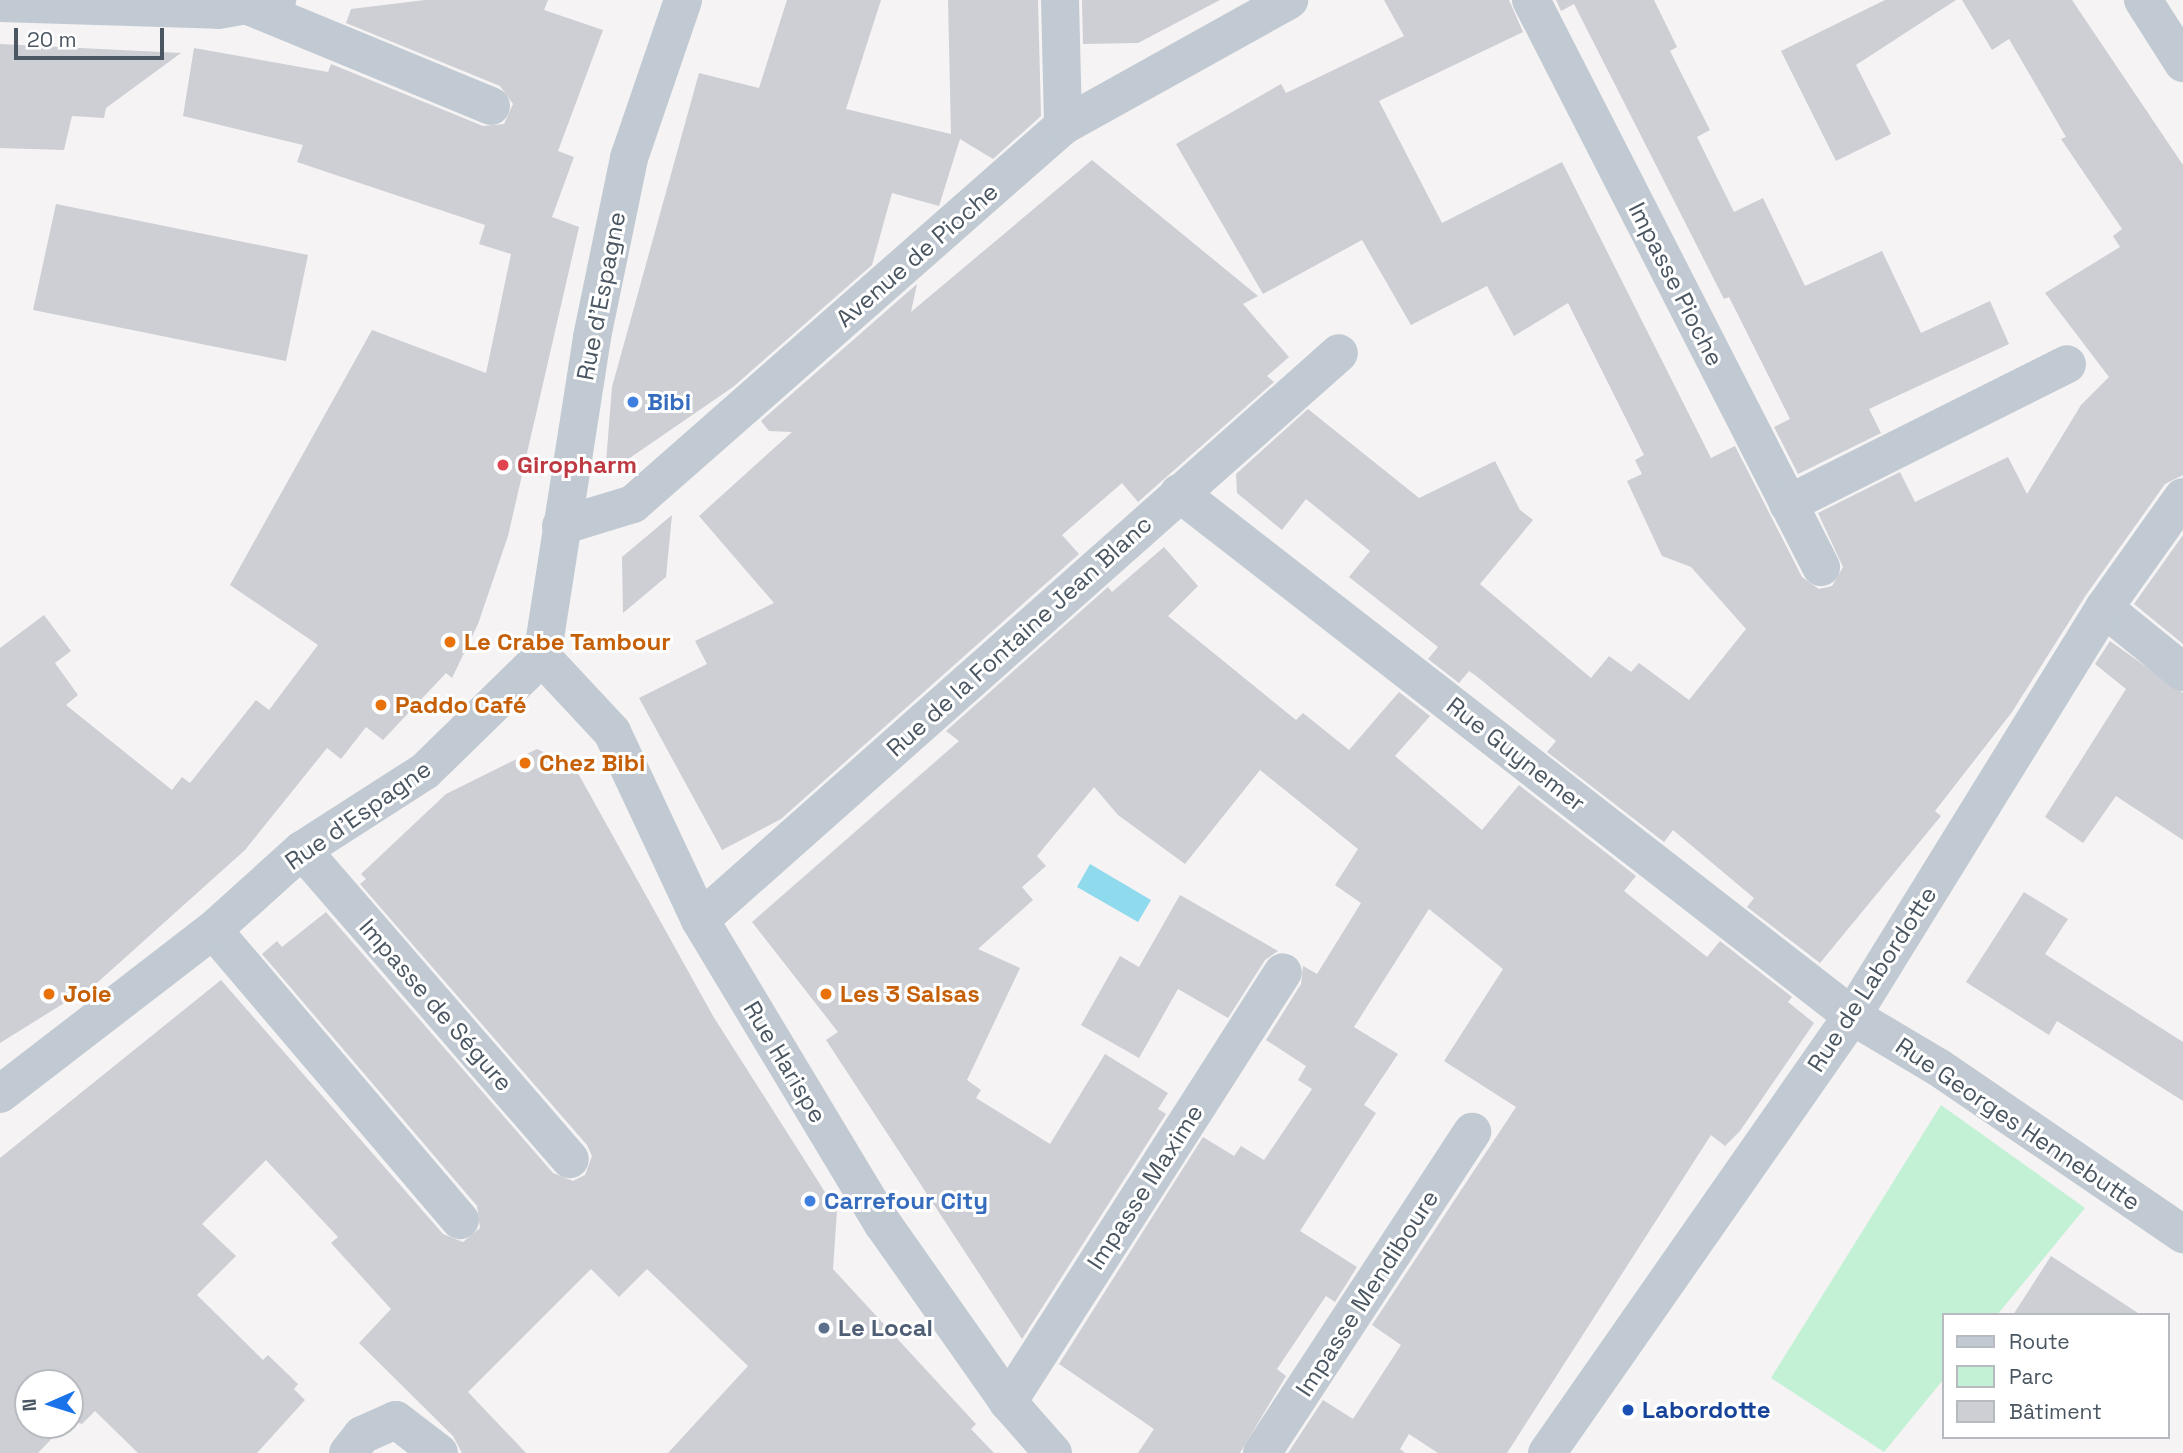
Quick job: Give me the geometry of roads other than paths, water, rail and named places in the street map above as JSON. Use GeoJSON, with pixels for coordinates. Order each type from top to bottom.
{"type":"FeatureCollection","features":[{"type":"Feature","properties":{"kind":"street","name":"Rue d'Espagne"},"geometry":{"type":"LineString","coordinates":[[0,1094],[214,930],[302,850],[425,771],[542,657],[561,526],[629,158],[682,0]]}},
{"type":"Feature","properties":{"kind":"street"},"geometry":{"type":"LineString","coordinates":[[1060,0],[1063,126]]}},
{"type":"Feature","properties":{"kind":"street","name":"Avenue de Pioche"},"geometry":{"type":"LineString","coordinates":[[561,526],[633,504],[1063,126],[1289,0]]}},
{"type":"Feature","properties":{"kind":"street","name":"Impasse Pioche"},"geometry":{"type":"LineString","coordinates":[[1531,0],[1821,567]]}},
{"type":"Feature","properties":{"kind":"street"},"geometry":{"type":"LineString","coordinates":[[2143,0],[2183,63]]}},
{"type":"Feature","properties":{"kind":"street"},"geometry":{"type":"LineString","coordinates":[[0,3],[218,10],[261,3],[491,106]]}},
{"type":"Feature","properties":{"kind":"street","name":"Rue de la Fontaine Jean Blanc"},"geometry":{"type":"LineString","coordinates":[[700,920],[1179,492],[1339,353]]}},
{"type":"Feature","properties":{"kind":"street"},"geometry":{"type":"LineString","coordinates":[[1788,504],[2067,364]]}},
{"type":"Feature","properties":{"kind":"street","name":"Rue Guynemer"},"geometry":{"type":"LineString","coordinates":[[1179,492],[1852,1016]]}},
{"type":"Feature","properties":{"kind":"street","name":"Rue de Labordotte"},"geometry":{"type":"LineString","coordinates":[[1547,1453],[1852,1016],[2104,608],[2183,497]]}},
{"type":"Feature","properties":{"kind":"street"},"geometry":{"type":"LineString","coordinates":[[2104,608],[2183,672]]}},
{"type":"Feature","properties":{"kind":"street","name":"Rue Harispe"},"geometry":{"type":"LineString","coordinates":[[542,657],[612,732],[700,920],[883,1224],[1007,1402],[1053,1453]]}},
{"type":"Feature","properties":{"kind":"street","name":"Impasse de Ségure"},"geometry":{"type":"LineString","coordinates":[[302,850],[570,1159]]}},
{"type":"Feature","properties":{"kind":"street"},"geometry":{"type":"LineString","coordinates":[[214,930],[460,1220]]}},
{"type":"Feature","properties":{"kind":"street","name":"Impasse Maxime"},"geometry":{"type":"LineString","coordinates":[[1007,1402],[1283,972]]}},
{"type":"Feature","properties":{"kind":"street","name":"Rue Georges Hennebutte"},"geometry":{"type":"LineString","coordinates":[[1852,1016],[1938,1067],[2183,1234]]}},
{"type":"Feature","properties":{"kind":"street","name":"Impasse Mendiboure"},"geometry":{"type":"LineString","coordinates":[[1262,1453],[1472,1132]]}},
{"type":"Feature","properties":{"kind":"street"},"geometry":{"type":"LineString","coordinates":[[348,1453],[362,1436],[396,1420],[439,1453]]}},
{"type":"Feature","properties":{"kind":"water"},"geometry":{"type":"Polygon","coordinates":[[[1090,864],[1151,900],[1138,922],[1077,887],[1090,864]]]}},
{"type":"Feature","properties":{"kind":"place","name":"Bibi"},"geometry":{"type":"Point","coordinates":[633,402]}},
{"type":"Feature","properties":{"kind":"place","name":"Giropharm"},"geometry":{"type":"Point","coordinates":[503,465]}},
{"type":"Feature","properties":{"kind":"place","name":"Le Crabe Tambour"},"geometry":{"type":"Point","coordinates":[450,642]}},
{"type":"Feature","properties":{"kind":"place","name":"Paddo Café"},"geometry":{"type":"Point","coordinates":[381,705]}},
{"type":"Feature","properties":{"kind":"place","name":"Chez Bibi"},"geometry":{"type":"Point","coordinates":[525,763]}},
{"type":"Feature","properties":{"kind":"place","name":"Joie"},"geometry":{"type":"Point","coordinates":[49,994]}},
{"type":"Feature","properties":{"kind":"place","name":"Les 3 Salsas"},"geometry":{"type":"Point","coordinates":[826,994]}},
{"type":"Feature","properties":{"kind":"place","name":"Carrefour City"},"geometry":{"type":"Point","coordinates":[810,1201]}},
{"type":"Feature","properties":{"kind":"place","name":"Le Local"},"geometry":{"type":"Point","coordinates":[824,1328]}},
{"type":"Feature","properties":{"kind":"place","name":"Labordotte"},"geometry":{"type":"Point","coordinates":[1628,1410]}}]}
